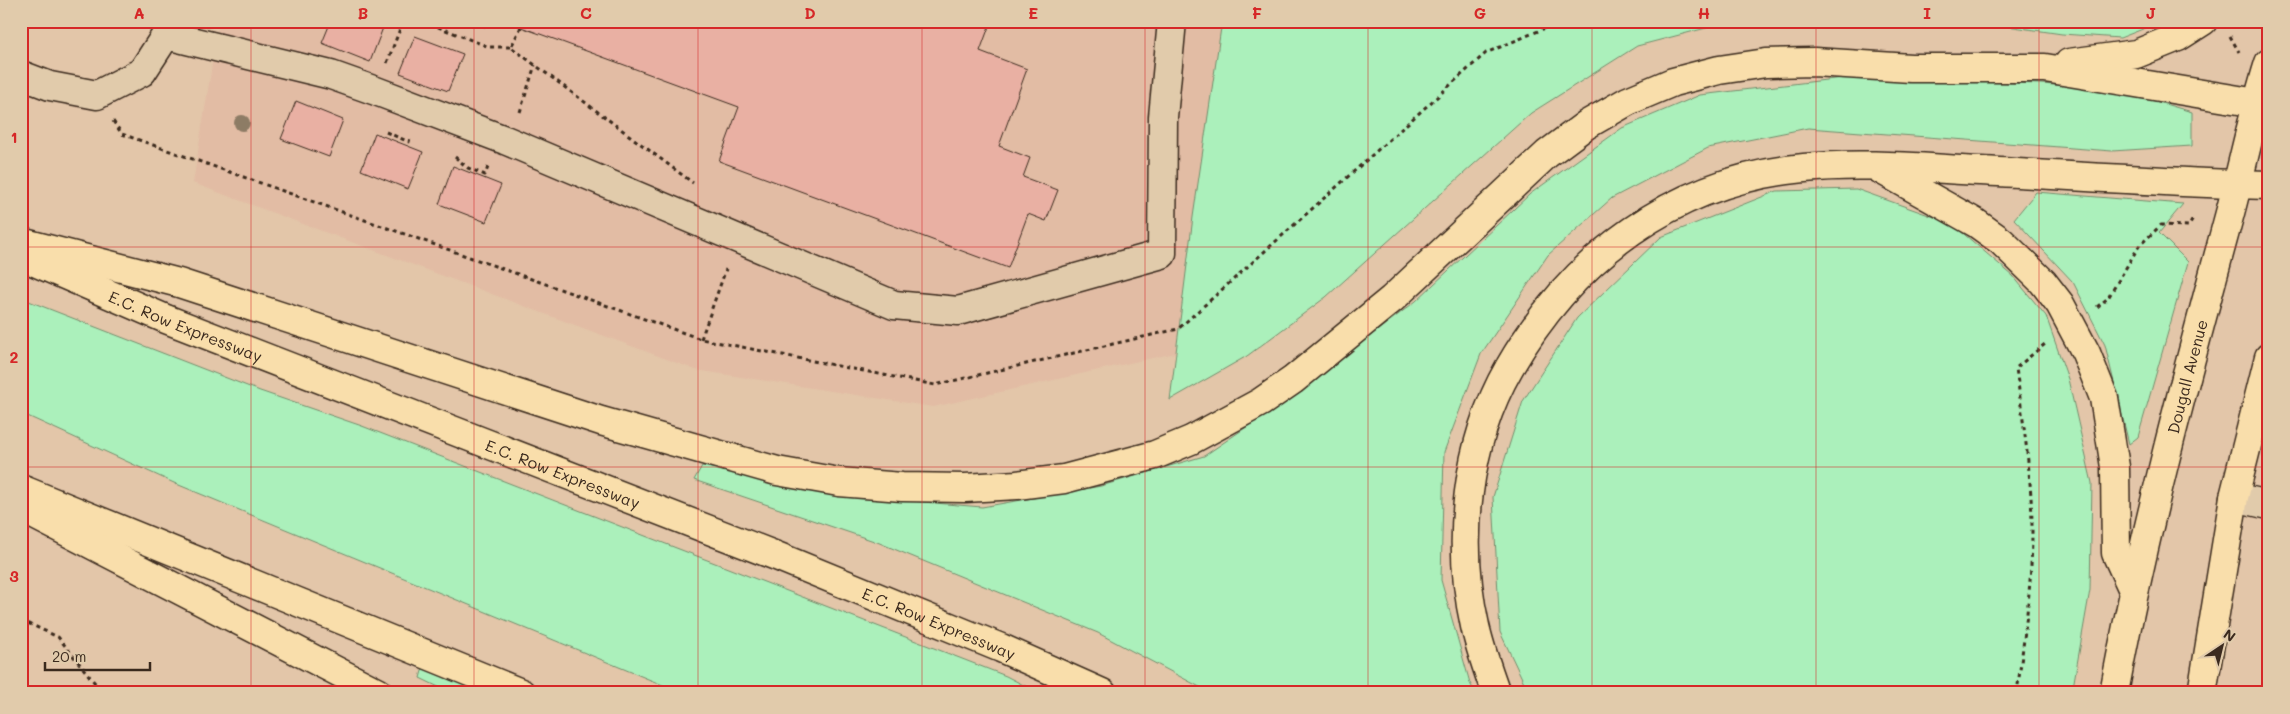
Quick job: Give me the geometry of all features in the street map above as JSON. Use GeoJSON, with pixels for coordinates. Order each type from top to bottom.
{"type":"FeatureCollection","features":[{"type":"Feature","properties":{"kind":"main road"},"geometry":{"type":"LineString","coordinates":[[2045,68],[2087,59],[2136,54],[2214,25]]}},
{"type":"Feature","properties":{"kind":"main road"},"geometry":{"type":"LineString","coordinates":[[21,242],[179,283],[564,409],[776,471],[839,482],[902,487],[964,488],[1017,486],[1064,479],[1155,455],[1192,440],[1261,402],[1315,363],[1392,299],[1555,148],[1586,125],[1628,101],[1673,82],[1719,70],[1766,63],[1814,62],[1911,68],[2045,68],[2262,104]]}},
{"type":"Feature","properties":{"kind":"main road","name":"Dougall Avenue"},"geometry":{"type":"LineString","coordinates":[[2114,693],[2133,590],[2197,335],[2262,104],[2269,63]]}},
{"type":"Feature","properties":{"kind":"main road"},"geometry":{"type":"LineString","coordinates":[[1874,166],[1976,223],[2001,241],[2043,282],[2060,304],[2086,353],[2104,398],[2115,467],[2116,553],[2133,590]]}},
{"type":"Feature","properties":{"kind":"main road"},"geometry":{"type":"LineString","coordinates":[[1496,693],[1475,626],[1468,588],[1466,543],[1468,501],[1475,460],[1488,415],[1502,382],[1524,343],[1547,310],[1576,277],[1608,248],[1677,203],[1721,185],[1762,174],[1804,168],[1874,166],[2269,185]]}},
{"type":"Feature","properties":{"kind":"main road","name":"E.C. Row Expressway"},"geometry":{"type":"LineString","coordinates":[[21,256],[166,319],[850,586],[1001,648],[1102,693]]}},
{"type":"Feature","properties":{"kind":"main road"},"geometry":{"type":"LineString","coordinates":[[2202,693],[2234,497],[2269,357]]}},
{"type":"Feature","properties":{"kind":"main road"},"geometry":{"type":"LineString","coordinates":[[21,489],[521,693]]}},
{"type":"Feature","properties":{"kind":"main road"},"geometry":{"type":"LineString","coordinates":[[21,508],[379,693]]}},
{"type":"Feature","properties":{"kind":"street"},"geometry":{"type":"LineString","coordinates":[[21,75],[50,86],[97,95],[142,72],[166,35],[331,75],[505,140],[894,305],[958,311],[1162,254],[1163,117],[1172,21]]}},
{"type":"Feature","properties":{"kind":"street"},"geometry":{"type":"LineString","coordinates":[[2234,497],[2269,505]]}},
{"type":"Feature","properties":{"kind":"path"},"geometry":{"type":"LineString","coordinates":[[385,69],[403,21]]}},
{"type":"Feature","properties":{"kind":"path"},"geometry":{"type":"LineString","coordinates":[[423,21],[489,48],[512,47],[695,184]]}},
{"type":"Feature","properties":{"kind":"path"},"geometry":{"type":"LineString","coordinates":[[111,118],[122,134],[701,339],[935,385],[1178,329],[1486,53],[1562,21]]}},
{"type":"Feature","properties":{"kind":"path"},"geometry":{"type":"LineString","coordinates":[[2214,25],[2242,57]]}},
{"type":"Feature","properties":{"kind":"path"},"geometry":{"type":"LineString","coordinates":[[512,47],[521,27]]}},
{"type":"Feature","properties":{"kind":"path"},"geometry":{"type":"LineString","coordinates":[[520,113],[536,65]]}},
{"type":"Feature","properties":{"kind":"path"},"geometry":{"type":"LineString","coordinates":[[2095,308],[2108,298],[2139,246],[2161,225],[2189,226],[2196,212]]}},
{"type":"Feature","properties":{"kind":"path"},"geometry":{"type":"LineString","coordinates":[[701,339],[728,262]]}},
{"type":"Feature","properties":{"kind":"path"},"geometry":{"type":"LineString","coordinates":[[2017,693],[2028,606],[2032,528],[2027,456],[2016,368],[2046,343]]}},
{"type":"Feature","properties":{"kind":"path"},"geometry":{"type":"LineString","coordinates":[[21,620],[58,637],[99,688]]}},
{"type":"Feature","properties":{"kind":"shaded area"},"geometry":{"type":"Polygon","coordinates":[[[219,21],[1252,21],[1202,347],[933,407],[696,370],[193,183],[219,21]]]}},
{"type":"Feature","properties":{"kind":"green space"},"geometry":{"type":"Polygon","coordinates":[[[1222,21],[1733,21],[1637,46],[1531,113],[1326,297],[1247,356],[1170,400],[1193,217],[1222,21]]]}},
{"type":"Feature","properties":{"kind":"green space"},"geometry":{"type":"Polygon","coordinates":[[[1972,21],[2163,21],[2120,38],[2062,34],[1972,21]]]}},
{"type":"Feature","properties":{"kind":"green space"},"geometry":{"type":"Polygon","coordinates":[[[1843,78],[2040,84],[2114,89],[2192,112],[2192,146],[2112,151],[1808,128],[1708,148],[1612,198],[1548,255],[1481,354],[1444,452],[1441,580],[1470,683],[1475,693],[1211,693],[1098,633],[877,542],[694,480],[702,466],[851,496],[982,507],[1101,486],[1204,456],[1289,398],[1416,301],[1530,194],[1622,128],[1700,95],[1843,78]]]}},
{"type":"Feature","properties":{"kind":"green space"},"geometry":{"type":"Polygon","coordinates":[[[1856,189],[1951,223],[2013,276],[2046,316],[2068,379],[2092,483],[2090,590],[2072,693],[1529,693],[1500,632],[1493,497],[1523,401],[1577,318],[1661,237],[1777,191],[1856,189]]]}},
{"type":"Feature","properties":{"kind":"green space"},"geometry":{"type":"Polygon","coordinates":[[[2036,192],[2183,204],[2159,233],[2188,262],[2138,437],[2129,444],[2105,345],[2073,282],[2014,219],[2036,192]]]}},
{"type":"Feature","properties":{"kind":"green space"},"geometry":{"type":"Polygon","coordinates":[[[21,298],[260,391],[362,426],[1006,676],[1039,693],[682,693],[174,483],[21,413],[21,298]]]}},
{"type":"Feature","properties":{"kind":"green space"},"geometry":{"type":"Polygon","coordinates":[[[424,664],[494,693],[451,693],[420,678],[424,664]]]}},
{"type":"Feature","properties":{"kind":"building"},"geometry":{"type":"Polygon","coordinates":[[[331,21],[375,21],[384,25],[370,62],[322,43],[331,21]]]}},
{"type":"Feature","properties":{"kind":"building"},"geometry":{"type":"Polygon","coordinates":[[[470,21],[488,21],[485,27],[470,21]]]}},
{"type":"Feature","properties":{"kind":"building"},"geometry":{"type":"Polygon","coordinates":[[[515,21],[991,21],[980,51],[1027,69],[999,146],[1030,158],[1023,177],[1058,190],[1046,221],[1028,214],[1008,268],[719,161],[739,107],[521,27],[514,24],[515,21]]]}},
{"type":"Feature","properties":{"kind":"building"},"geometry":{"type":"Polygon","coordinates":[[[415,36],[463,54],[448,91],[400,73],[415,36]]]}},
{"type":"Feature","properties":{"kind":"building"},"geometry":{"type":"Polygon","coordinates":[[[296,101],[343,120],[329,157],[281,139],[296,101]]]}},
{"type":"Feature","properties":{"kind":"building"},"geometry":{"type":"Polygon","coordinates":[[[375,133],[423,152],[408,189],[361,170],[375,133]]]}},
{"type":"Feature","properties":{"kind":"building"},"geometry":{"type":"Polygon","coordinates":[[[453,166],[501,185],[486,222],[439,204],[453,166]]]}}]}
